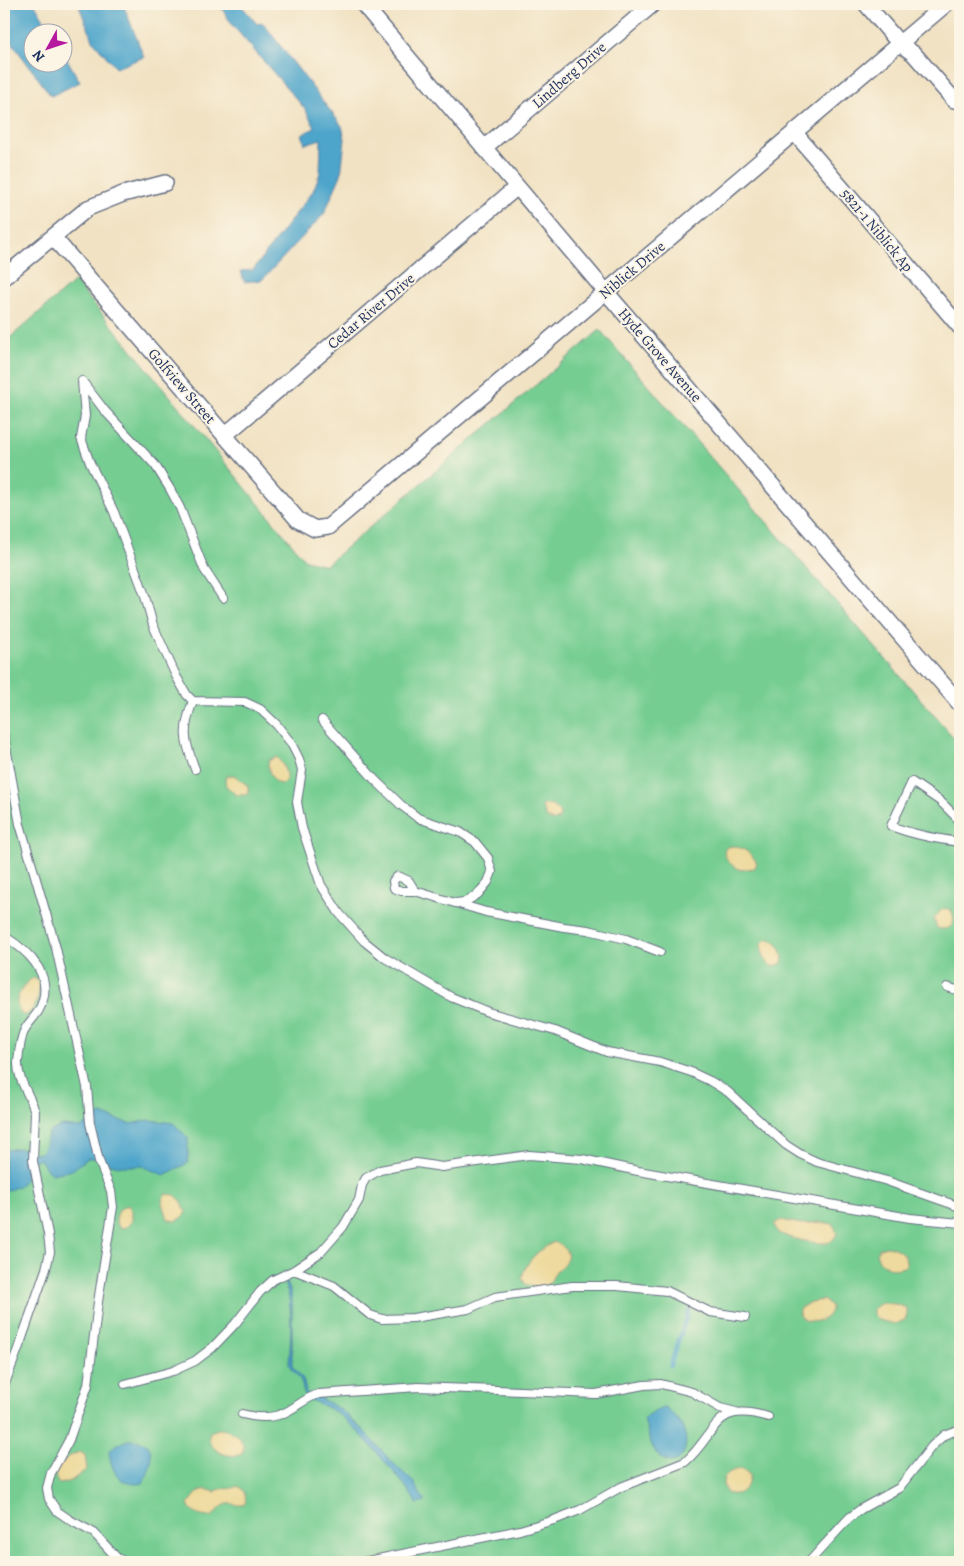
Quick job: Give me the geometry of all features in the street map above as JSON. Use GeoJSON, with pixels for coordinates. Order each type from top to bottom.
{"type":"FeatureCollection","features":[{"type":"Feature","properties":{"kind":"street","name":"Hyde Grove Avenue"},"geometry":{"type":"LineString","coordinates":[[363,4],[606,292],[960,704]]}},
{"type":"Feature","properties":{"kind":"street","name":"Lindberg Drive"},"geometry":{"type":"LineString","coordinates":[[485,147],[653,4]]}},
{"type":"Feature","properties":{"kind":"street"},"geometry":{"type":"LineString","coordinates":[[866,4],[899,43],[914,54],[954,100]]}},
{"type":"Feature","properties":{"kind":"street","name":"Niblick Drive"},"geometry":{"type":"LineString","coordinates":[[315,529],[328,527],[946,4]]}},
{"type":"Feature","properties":{"kind":"street","name":"5821-1 Niblick Ap"},"geometry":{"type":"LineString","coordinates":[[794,132],[960,327]]}},
{"type":"Feature","properties":{"kind":"street"},"geometry":{"type":"LineString","coordinates":[[4,277],[88,208],[123,194],[165,183]]}},
{"type":"Feature","properties":{"kind":"street","name":"Cedar River Drive"},"geometry":{"type":"LineString","coordinates":[[225,435],[517,187]]}},
{"type":"Feature","properties":{"kind":"street","name":"Golfview Street"},"geometry":{"type":"LineString","coordinates":[[53,237],[298,520],[315,529]]}},
{"type":"Feature","properties":{"kind":"lane"},"geometry":{"type":"LineString","coordinates":[[223,598],[204,569],[170,488],[155,465],[105,411],[82,381],[85,416],[81,438],[90,463],[114,512],[144,593],[153,625],[176,676],[187,695],[193,701],[246,702],[260,709],[286,736],[299,759],[302,770],[297,802],[302,828],[321,885],[339,913],[364,941],[385,958],[451,997],[488,1012],[555,1031],[607,1052],[660,1062],[691,1072],[710,1081],[728,1092],[786,1144],[800,1154],[817,1162],[887,1181],[960,1208]]}},
{"type":"Feature","properties":{"kind":"lane"},"geometry":{"type":"LineString","coordinates":[[193,701],[185,730],[186,744],[195,769]]}},
{"type":"Feature","properties":{"kind":"lane"},"geometry":{"type":"LineString","coordinates":[[322,720],[375,780],[401,805],[418,818],[460,832],[475,842],[488,858],[492,872],[488,882],[478,894],[465,902],[455,903]]}},
{"type":"Feature","properties":{"kind":"lane"},"geometry":{"type":"LineString","coordinates":[[4,736],[20,824],[56,948],[87,1087],[90,1123],[113,1207],[96,1310],[88,1385],[69,1440],[51,1473],[47,1488],[49,1499],[57,1511],[94,1532],[117,1558],[126,1562]]}},
{"type":"Feature","properties":{"kind":"lane"},"geometry":{"type":"LineString","coordinates":[[960,822],[940,801],[912,782],[891,826],[907,832],[960,842]]}},
{"type":"Feature","properties":{"kind":"lane"},"geometry":{"type":"LineString","coordinates":[[415,891],[486,912],[564,928],[588,930],[626,939],[660,952]]}},
{"type":"Feature","properties":{"kind":"lane"},"geometry":{"type":"LineString","coordinates":[[4,936],[30,955],[40,970],[44,984],[39,1010],[26,1028],[21,1039],[18,1065],[22,1080],[33,1104],[33,1161],[50,1252],[4,1386]]}},
{"type":"Feature","properties":{"kind":"lane"},"geometry":{"type":"LineString","coordinates":[[947,987],[960,992]]}},
{"type":"Feature","properties":{"kind":"lane"},"geometry":{"type":"LineString","coordinates":[[125,1384],[173,1371],[195,1361],[212,1348],[235,1324],[260,1292],[273,1280],[294,1270],[321,1252],[343,1227],[359,1200],[362,1184],[366,1178],[380,1170],[416,1163],[442,1167],[529,1155],[582,1159],[638,1171],[910,1218],[960,1223]]}},
{"type":"Feature","properties":{"kind":"lane"},"geometry":{"type":"LineString","coordinates":[[294,1270],[334,1286],[370,1315],[382,1319],[413,1318],[468,1309],[495,1297],[572,1286],[608,1286],[667,1291],[710,1312],[745,1316]]}},
{"type":"Feature","properties":{"kind":"lane"},"geometry":{"type":"LineString","coordinates":[[242,1414],[251,1417],[274,1416],[286,1412],[310,1396],[319,1394],[418,1387],[596,1394],[644,1385],[661,1384],[692,1392],[720,1408],[736,1412],[753,1412],[768,1417]]}},
{"type":"Feature","properties":{"kind":"lane"},"geometry":{"type":"LineString","coordinates":[[363,1562],[520,1530],[580,1510],[621,1487],[685,1462],[693,1455],[724,1416],[736,1412]]}},
{"type":"Feature","properties":{"kind":"lane"},"geometry":{"type":"LineString","coordinates":[[809,1562],[849,1518],[861,1509],[899,1488],[932,1446],[944,1435],[960,1429]]}},
{"type":"Feature","properties":{"kind":"green space"},"geometry":{"type":"Polygon","coordinates":[[[75,281],[305,560],[326,565],[600,330],[960,745],[960,1562],[4,1562],[4,343],[75,281]]]}},
{"type":"Feature","properties":{"kind":"sand"},"geometry":{"type":"Polygon","coordinates":[[[276,757],[283,765],[285,771],[286,781],[283,784],[276,783],[270,774],[269,760],[276,757]]]}},
{"type":"Feature","properties":{"kind":"sand"},"geometry":{"type":"Polygon","coordinates":[[[234,775],[248,786],[248,793],[246,795],[237,795],[226,786],[225,779],[227,776],[234,775]]]}},
{"type":"Feature","properties":{"kind":"sand"},"geometry":{"type":"Polygon","coordinates":[[[543,805],[557,809],[560,813],[559,819],[553,821],[546,817],[543,805]]]}},
{"type":"Feature","properties":{"kind":"sand"},"geometry":{"type":"Polygon","coordinates":[[[733,846],[744,849],[753,857],[757,863],[754,868],[741,870],[730,863],[724,851],[727,847],[733,846]]]}},
{"type":"Feature","properties":{"kind":"sand"},"geometry":{"type":"Polygon","coordinates":[[[941,910],[951,910],[953,915],[952,925],[946,929],[937,928],[934,919],[941,910]]]}},
{"type":"Feature","properties":{"kind":"sand"},"geometry":{"type":"Polygon","coordinates":[[[770,939],[779,946],[783,956],[782,963],[772,967],[764,957],[761,944],[765,940],[770,939]]]}},
{"type":"Feature","properties":{"kind":"sand"},"geometry":{"type":"Polygon","coordinates":[[[34,978],[38,981],[39,986],[37,1000],[30,1012],[22,1015],[17,1005],[18,997],[25,985],[34,978]]]}},
{"type":"Feature","properties":{"kind":"sand"},"geometry":{"type":"Polygon","coordinates":[[[166,1194],[175,1195],[182,1202],[186,1212],[182,1218],[176,1221],[168,1219],[162,1200],[166,1194]]]}},
{"type":"Feature","properties":{"kind":"sand"},"geometry":{"type":"Polygon","coordinates":[[[128,1205],[132,1211],[132,1220],[127,1227],[120,1228],[116,1222],[117,1214],[122,1207],[128,1205]]]}},
{"type":"Feature","properties":{"kind":"sand"},"geometry":{"type":"Polygon","coordinates":[[[781,1220],[801,1224],[821,1222],[833,1224],[837,1233],[833,1240],[828,1243],[814,1243],[801,1240],[778,1233],[774,1224],[781,1220]]]}},
{"type":"Feature","properties":{"kind":"sand"},"geometry":{"type":"Polygon","coordinates":[[[554,1242],[566,1250],[567,1259],[545,1286],[535,1287],[525,1284],[522,1277],[530,1260],[543,1248],[554,1242]]]}},
{"type":"Feature","properties":{"kind":"sand"},"geometry":{"type":"Polygon","coordinates":[[[886,1246],[894,1248],[903,1255],[906,1266],[892,1268],[879,1261],[876,1253],[880,1248],[886,1246]]]}},
{"type":"Feature","properties":{"kind":"sand"},"geometry":{"type":"Polygon","coordinates":[[[823,1300],[831,1306],[827,1317],[815,1321],[803,1319],[799,1309],[810,1302],[823,1300]]]}},
{"type":"Feature","properties":{"kind":"sand"},"geometry":{"type":"Polygon","coordinates":[[[881,1303],[895,1304],[907,1308],[905,1320],[895,1324],[878,1320],[873,1314],[873,1309],[881,1303]]]}},
{"type":"Feature","properties":{"kind":"sand"},"geometry":{"type":"Polygon","coordinates":[[[218,1429],[233,1433],[240,1439],[243,1444],[242,1454],[225,1454],[214,1448],[209,1438],[210,1432],[218,1429]]]}},
{"type":"Feature","properties":{"kind":"sand"},"geometry":{"type":"Polygon","coordinates":[[[80,1452],[85,1455],[87,1469],[71,1481],[59,1484],[55,1473],[57,1468],[64,1460],[80,1452]]]}},
{"type":"Feature","properties":{"kind":"sand"},"geometry":{"type":"Polygon","coordinates":[[[742,1469],[749,1474],[746,1487],[736,1494],[727,1493],[723,1484],[726,1476],[732,1471],[742,1469]]]}},
{"type":"Feature","properties":{"kind":"sand"},"geometry":{"type":"Polygon","coordinates":[[[237,1486],[244,1493],[245,1504],[226,1505],[221,1507],[211,1517],[197,1514],[188,1504],[202,1490],[215,1492],[220,1489],[237,1486]]]}},
{"type":"Feature","properties":{"kind":"water"},"geometry":{"type":"Polygon","coordinates":[[[4,4],[35,4],[45,22],[22,22],[22,57],[4,32],[4,4]]]}},
{"type":"Feature","properties":{"kind":"water"},"geometry":{"type":"Polygon","coordinates":[[[78,4],[123,4],[144,57],[116,68],[94,42],[78,4]]]}},
{"type":"Feature","properties":{"kind":"water"},"geometry":{"type":"Polygon","coordinates":[[[219,4],[240,4],[257,24],[263,23],[342,126],[345,139],[341,175],[324,214],[262,280],[244,282],[241,271],[253,270],[313,191],[320,173],[321,139],[305,144],[302,134],[315,128],[305,109],[233,26],[219,4]]]}},
{"type":"Feature","properties":{"kind":"water"},"geometry":{"type":"Polygon","coordinates":[[[72,68],[80,82],[51,96],[33,72],[72,72],[72,68]]]}},
{"type":"Feature","properties":{"kind":"water"},"geometry":{"type":"Polygon","coordinates":[[[101,1114],[130,1124],[150,1120],[173,1123],[188,1138],[188,1163],[164,1175],[142,1166],[120,1166],[107,1163],[102,1158],[88,1158],[72,1170],[52,1174],[40,1159],[27,1163],[26,1175],[20,1185],[10,1190],[4,1190],[4,1151],[20,1148],[29,1153],[40,1153],[43,1150],[49,1132],[62,1126],[81,1128],[101,1114]]]}},
{"type":"Feature","properties":{"kind":"water"},"geometry":{"type":"Polygon","coordinates":[[[283,1277],[285,1277],[292,1300],[292,1366],[303,1379],[306,1392],[309,1395],[306,1396],[300,1379],[289,1364],[290,1309],[283,1277]]]}},
{"type":"Feature","properties":{"kind":"water"},"geometry":{"type":"Polygon","coordinates":[[[316,1396],[341,1410],[366,1433],[413,1482],[425,1502],[417,1504],[399,1478],[351,1424],[334,1411],[309,1399],[316,1396]]]}},
{"type":"Feature","properties":{"kind":"water"},"geometry":{"type":"Polygon","coordinates":[[[665,1407],[681,1424],[686,1438],[686,1445],[681,1457],[671,1462],[658,1455],[653,1448],[644,1419],[665,1407]]]}},
{"type":"Feature","properties":{"kind":"water"},"geometry":{"type":"Polygon","coordinates":[[[128,1440],[142,1442],[151,1451],[150,1468],[143,1483],[128,1483],[118,1476],[112,1465],[109,1451],[116,1445],[128,1440]]]}},
{"type":"Feature","properties":{"kind":"waterway"},"geometry":{"type":"LineString","coordinates":[[670,1366],[689,1310]]}}]}
